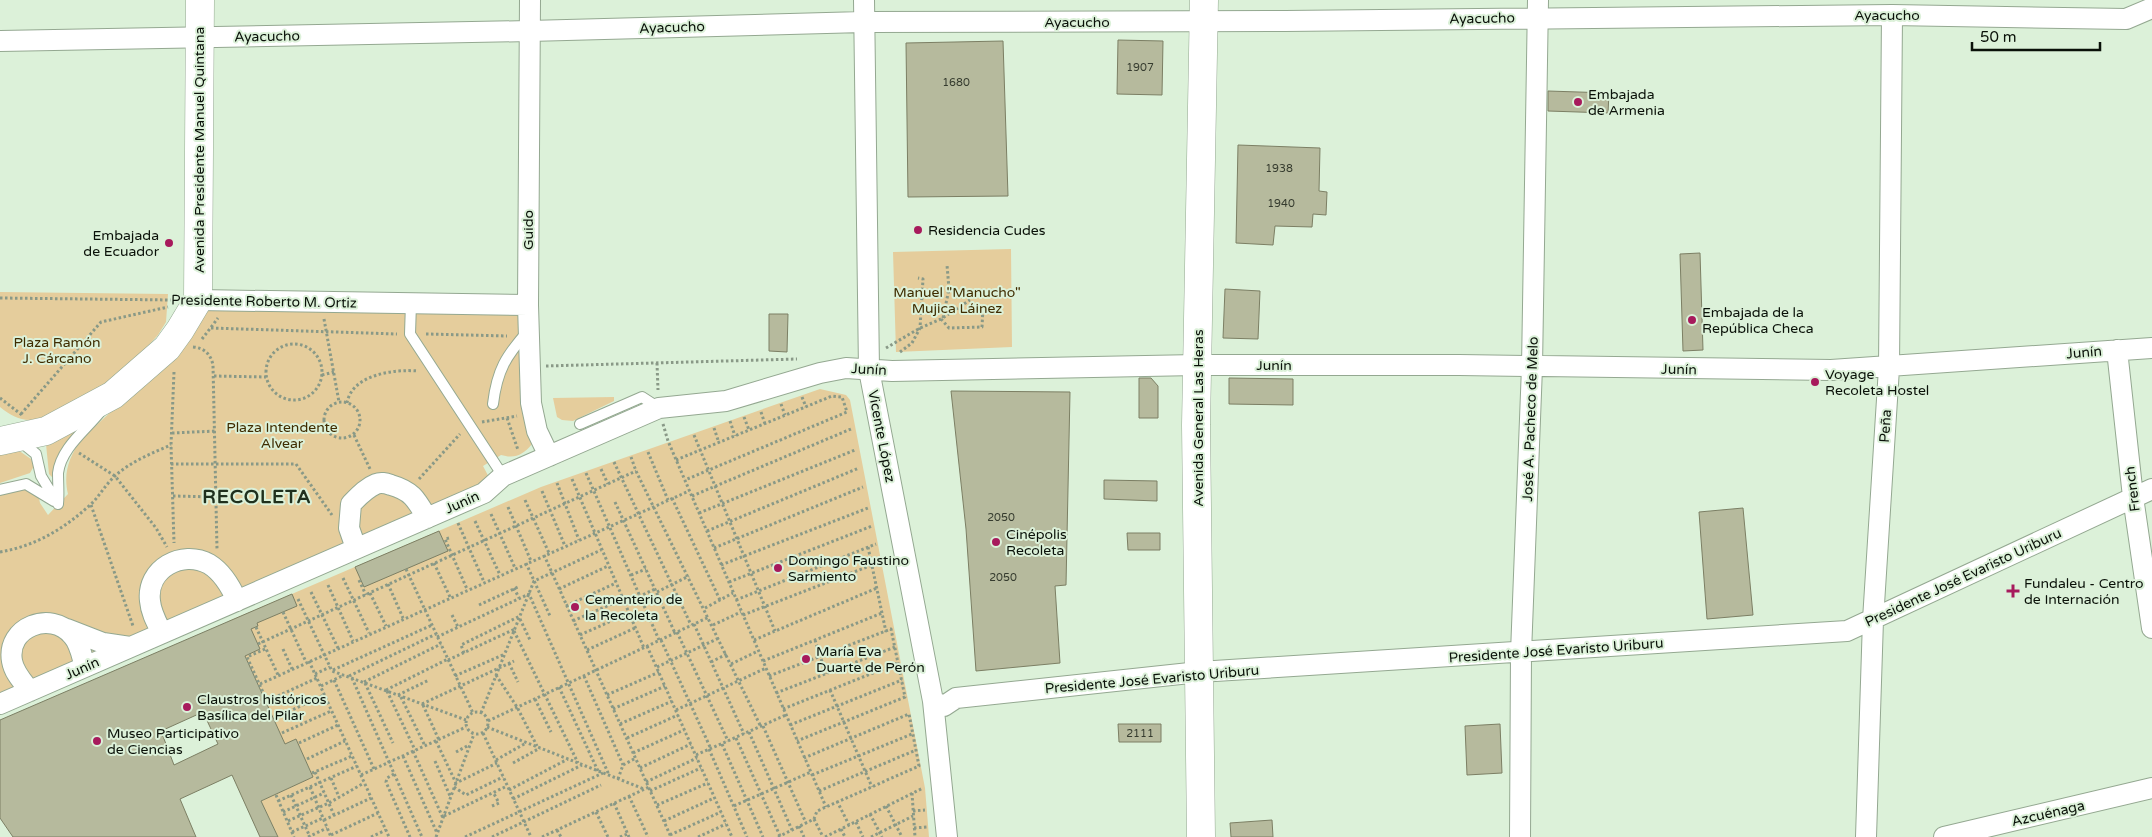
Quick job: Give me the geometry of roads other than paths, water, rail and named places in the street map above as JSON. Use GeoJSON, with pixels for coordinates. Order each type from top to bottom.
{"type":"FeatureCollection","features":[{"type":"Feature","properties":{"kind":"main road","name":"Avenida Presidente Manuel Quintana"},"geometry":{"type":"LineString","coordinates":[[200,0],[210,300]]}},
{"type":"Feature","properties":{"kind":"main road","name":"Avenida General Las Heras"},"geometry":{"type":"LineString","coordinates":[[1201,837],[1197,365],[1203,11]]}},
{"type":"Feature","properties":{"kind":"main road"},"geometry":{"type":"LineString","coordinates":[[6,434],[34,435],[55,427],[113,395],[166,348],[180,330],[210,300]]}},
{"type":"Feature","properties":{"kind":"street","name":"Guido"},"geometry":{"type":"LineString","coordinates":[[530,0],[522,305],[529,330],[533,413],[539,436],[549,456]]}},
{"type":"Feature","properties":{"kind":"street","name":"Vicente López"},"geometry":{"type":"LineString","coordinates":[[864,0],[869,363],[934,701],[947,837]]}},
{"type":"Feature","properties":{"kind":"street","name":"Ayacucho"},"geometry":{"type":"LineString","coordinates":[[0,41],[528,31],[1203,11],[1538,9],[2126,19],[2152,8]]}},
{"type":"Feature","properties":{"kind":"street","name":"José A. Pacheco de Melo"},"geometry":{"type":"LineString","coordinates":[[1520,837],[1521,653],[1532,367],[1538,9]]}},
{"type":"Feature","properties":{"kind":"street","name":"Peña"},"geometry":{"type":"LineString","coordinates":[[1866,837],[1873,620],[1889,368],[1892,14]]}},
{"type":"Feature","properties":{"kind":"street","name":"Presidente Roberto M. Ortiz"},"geometry":{"type":"LineString","coordinates":[[210,300],[522,305]]}},
{"type":"Feature","properties":{"kind":"street","name":"Junín"},"geometry":{"type":"LineString","coordinates":[[0,704],[484,493],[503,476],[659,408],[726,401],[820,373],[869,363],[1459,365],[1831,370],[1889,368],[2152,348]]}},
{"type":"Feature","properties":{"kind":"street","name":"French"},"geometry":{"type":"LineString","coordinates":[[2117,350],[2133,497],[2152,628]]}},
{"type":"Feature","properties":{"kind":"street"},"geometry":{"type":"LineString","coordinates":[[356,548],[349,528],[351,504],[368,488],[377,483],[384,483],[408,492],[416,500],[427,518]]}},
{"type":"Feature","properties":{"kind":"street","name":"Presidente José Evaristo Uriburu"},"geometry":{"type":"LineString","coordinates":[[934,701],[944,706],[956,698],[1199,672],[1847,631],[2152,489]]}},
{"type":"Feature","properties":{"kind":"street"},"geometry":{"type":"LineString","coordinates":[[162,633],[153,615],[150,590],[154,578],[161,570],[175,561],[193,560],[211,566],[226,581],[237,601]]}},
{"type":"Feature","properties":{"kind":"street"},"geometry":{"type":"LineString","coordinates":[[30,691],[16,672],[12,661],[12,650],[18,636],[32,624],[43,622],[55,623],[102,643],[136,645]]}},
{"type":"Feature","properties":{"kind":"street"},"geometry":{"type":"LineString","coordinates":[[65,628],[73,636],[85,667]]}},
{"type":"Feature","properties":{"kind":"street","name":"Azcuénaga"},"geometry":{"type":"LineString","coordinates":[[1944,837],[2152,788]]}},
{"type":"Feature","properties":{"kind":"lane"},"geometry":{"type":"LineString","coordinates":[[411,303],[410,334],[503,476]]}},
{"type":"Feature","properties":{"kind":"lane"},"geometry":{"type":"LineString","coordinates":[[493,404],[496,383],[501,367],[529,330]]}},
{"type":"Feature","properties":{"kind":"lane"},"geometry":{"type":"LineString","coordinates":[[58,504],[58,472],[62,460],[69,447],[113,395]]}},
{"type":"Feature","properties":{"kind":"lane"},"geometry":{"type":"LineString","coordinates":[[580,424],[642,397],[659,408]]}},
{"type":"Feature","properties":{"kind":"lane"},"geometry":{"type":"LineString","coordinates":[[6,434],[36,454],[41,476],[58,504]]}},
{"type":"Feature","properties":{"kind":"lane"},"geometry":{"type":"LineString","coordinates":[[0,490],[26,484],[58,504]]}},
{"type":"Feature","properties":{"kind":"place","name":"Embajada de Armenia"},"geometry":{"type":"Point","coordinates":[1578,102]}},
{"type":"Feature","properties":{"kind":"place","name":"Residencia Cudes"},"geometry":{"type":"Point","coordinates":[918,230]}},
{"type":"Feature","properties":{"kind":"place","name":"Embajada de Ecuador"},"geometry":{"type":"Point","coordinates":[169,243]}},
{"type":"Feature","properties":{"kind":"place","name":"Embajada de la República Checa"},"geometry":{"type":"Point","coordinates":[1692,320]}},
{"type":"Feature","properties":{"kind":"place","name":"Voyage Recoleta Hostel"},"geometry":{"type":"Point","coordinates":[1815,382]}},
{"type":"Feature","properties":{"kind":"place","name":"Cinépolis Recoleta"},"geometry":{"type":"Point","coordinates":[996,542]}},
{"type":"Feature","properties":{"kind":"place","name":"Domingo Faustino Sarmiento"},"geometry":{"type":"Point","coordinates":[778,568]}},
{"type":"Feature","properties":{"kind":"place","name":"Fundaleu - Centro de Internación"},"geometry":{"type":"Point","coordinates":[2013,591]}},
{"type":"Feature","properties":{"kind":"place","name":"Cementerio de la Recoleta"},"geometry":{"type":"Point","coordinates":[575,607]}},
{"type":"Feature","properties":{"kind":"place","name":"María Eva Duarte de Perón"},"geometry":{"type":"Point","coordinates":[806,659]}},
{"type":"Feature","properties":{"kind":"place","name":"Claustros históricos Basílica del Pilar"},"geometry":{"type":"Point","coordinates":[187,707]}},
{"type":"Feature","properties":{"kind":"place","name":"Museo Participativo de Ciencias"},"geometry":{"type":"Point","coordinates":[97,741]}},
{"type":"Feature","properties":{"kind":"district","name":"RECOLETA"},"geometry":{"type":"Point","coordinates":[257,496]}},
{"type":"Feature","properties":{"kind":"park label","name":"Manuel \"Manucho\" Mujica Láinez"},"geometry":{"type":"Point","coordinates":[957,300]}},
{"type":"Feature","properties":{"kind":"park label","name":"Plaza Ramón J. Cárcano"},"geometry":{"type":"Point","coordinates":[57,350]}},
{"type":"Feature","properties":{"kind":"park label","name":"Plaza Intendente Alvear"},"geometry":{"type":"Point","coordinates":[282,436]}}]}
